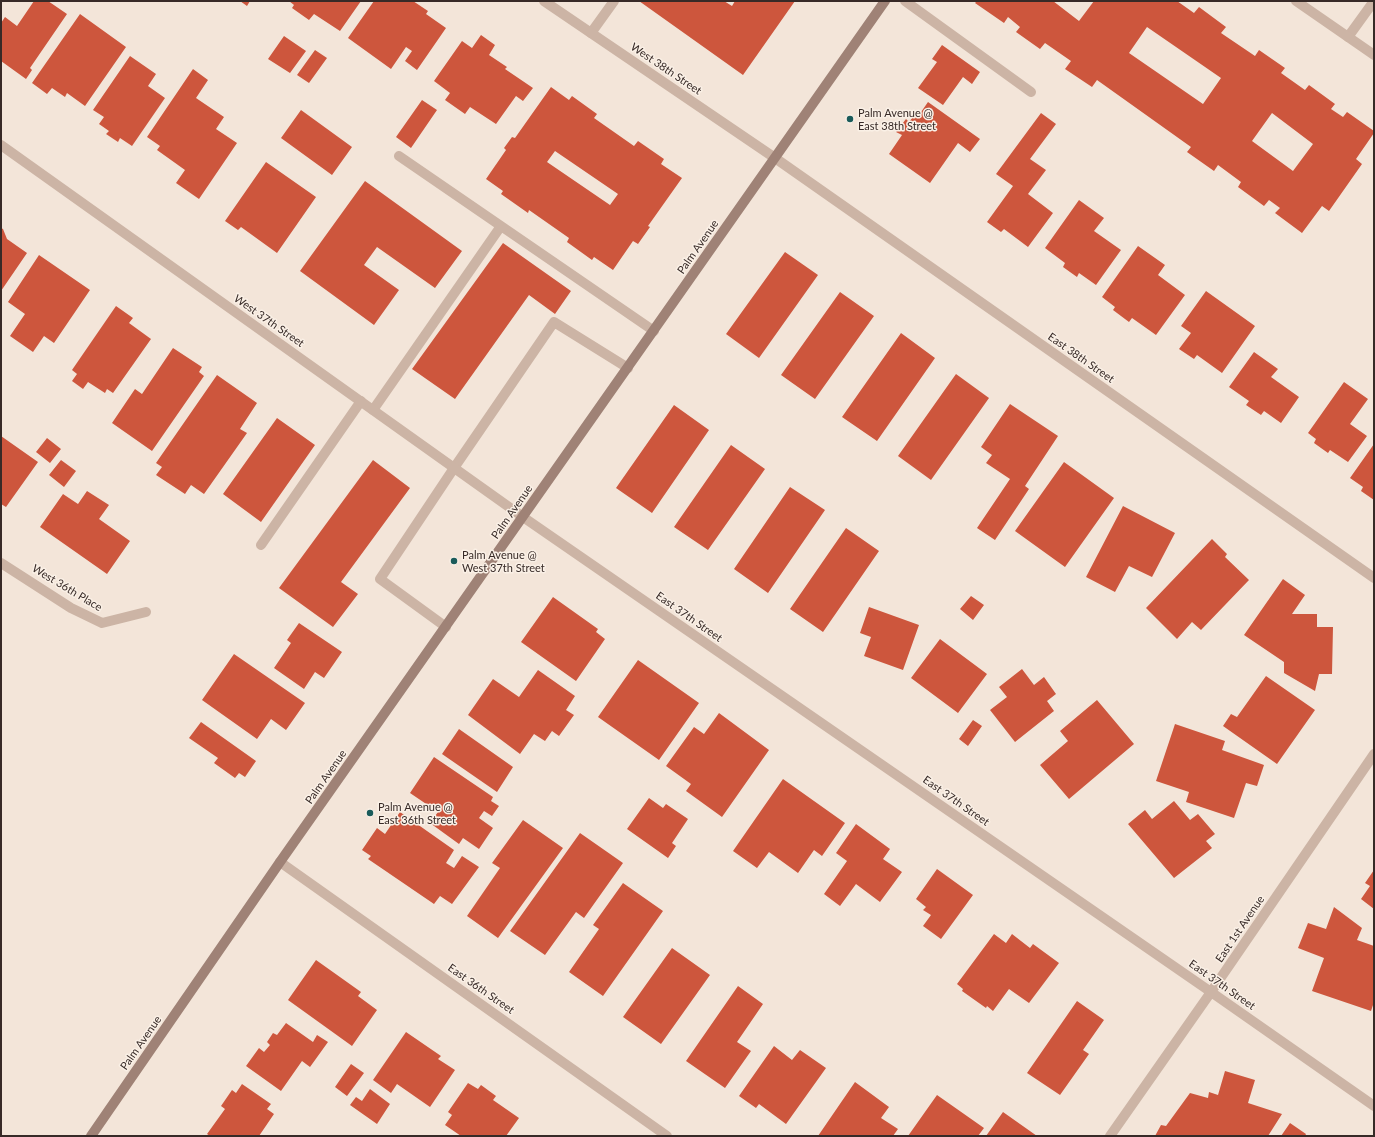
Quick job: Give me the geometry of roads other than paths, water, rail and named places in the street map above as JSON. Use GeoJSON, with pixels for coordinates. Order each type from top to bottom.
{"type":"FeatureCollection","features":[{"type":"Feature","properties":{"kind":"main road","name":"Palm Avenue"},"geometry":{"type":"LineString","coordinates":[[91,1136],[280,862],[885,1]]}},
{"type":"Feature","properties":{"kind":"street","name":"West 38th Street"},"geometry":{"type":"LineString","coordinates":[[544,1],[775,158]]}},
{"type":"Feature","properties":{"kind":"street"},"geometry":{"type":"LineString","coordinates":[[591,33],[614,1]]}},
{"type":"Feature","properties":{"kind":"street"},"geometry":{"type":"LineString","coordinates":[[905,1],[1031,92]]}},
{"type":"Feature","properties":{"kind":"street"},"geometry":{"type":"LineString","coordinates":[[1296,1],[1374,55]]}},
{"type":"Feature","properties":{"kind":"street"},"geometry":{"type":"LineString","coordinates":[[1348,37],[1374,1]]}},
{"type":"Feature","properties":{"kind":"street","name":"West 37th Street"},"geometry":{"type":"LineString","coordinates":[[1,145],[523,517]]}},
{"type":"Feature","properties":{"kind":"street"},"geometry":{"type":"LineString","coordinates":[[399,156],[654,331]]}},
{"type":"Feature","properties":{"kind":"street","name":"East 38th Street"},"geometry":{"type":"LineString","coordinates":[[775,158],[1374,578]]}},
{"type":"Feature","properties":{"kind":"street"},"geometry":{"type":"LineString","coordinates":[[373,410],[501,226]]}},
{"type":"Feature","properties":{"kind":"street"},"geometry":{"type":"LineString","coordinates":[[446,627],[380,579],[554,322],[628,368]]}},
{"type":"Feature","properties":{"kind":"street"},"geometry":{"type":"LineString","coordinates":[[261,545],[361,401]]}},
{"type":"Feature","properties":{"kind":"street","name":"East 37th Street"},"geometry":{"type":"LineString","coordinates":[[523,517],[1374,1106]]}},
{"type":"Feature","properties":{"kind":"street","name":"West 36th Place"},"geometry":{"type":"LineString","coordinates":[[1,562],[72,608],[102,623],[146,612]]}},
{"type":"Feature","properties":{"kind":"street","name":"East 1st Avenue"},"geometry":{"type":"LineString","coordinates":[[1110,1136],[1211,992],[1374,754]]}},
{"type":"Feature","properties":{"kind":"street","name":"East 36th Street"},"geometry":{"type":"LineString","coordinates":[[280,862],[667,1136]]}},
{"type":"Feature","properties":{"kind":"place","name":"Palm Avenue @ East 38th Street"},"geometry":{"type":"Point","coordinates":[850,119]}},
{"type":"Feature","properties":{"kind":"place","name":"Palm Avenue @ West 37th Street"},"geometry":{"type":"Point","coordinates":[454,561]}},
{"type":"Feature","properties":{"kind":"place","name":"Palm Avenue @ East 36th Street"},"geometry":{"type":"Point","coordinates":[370,813]}}]}
